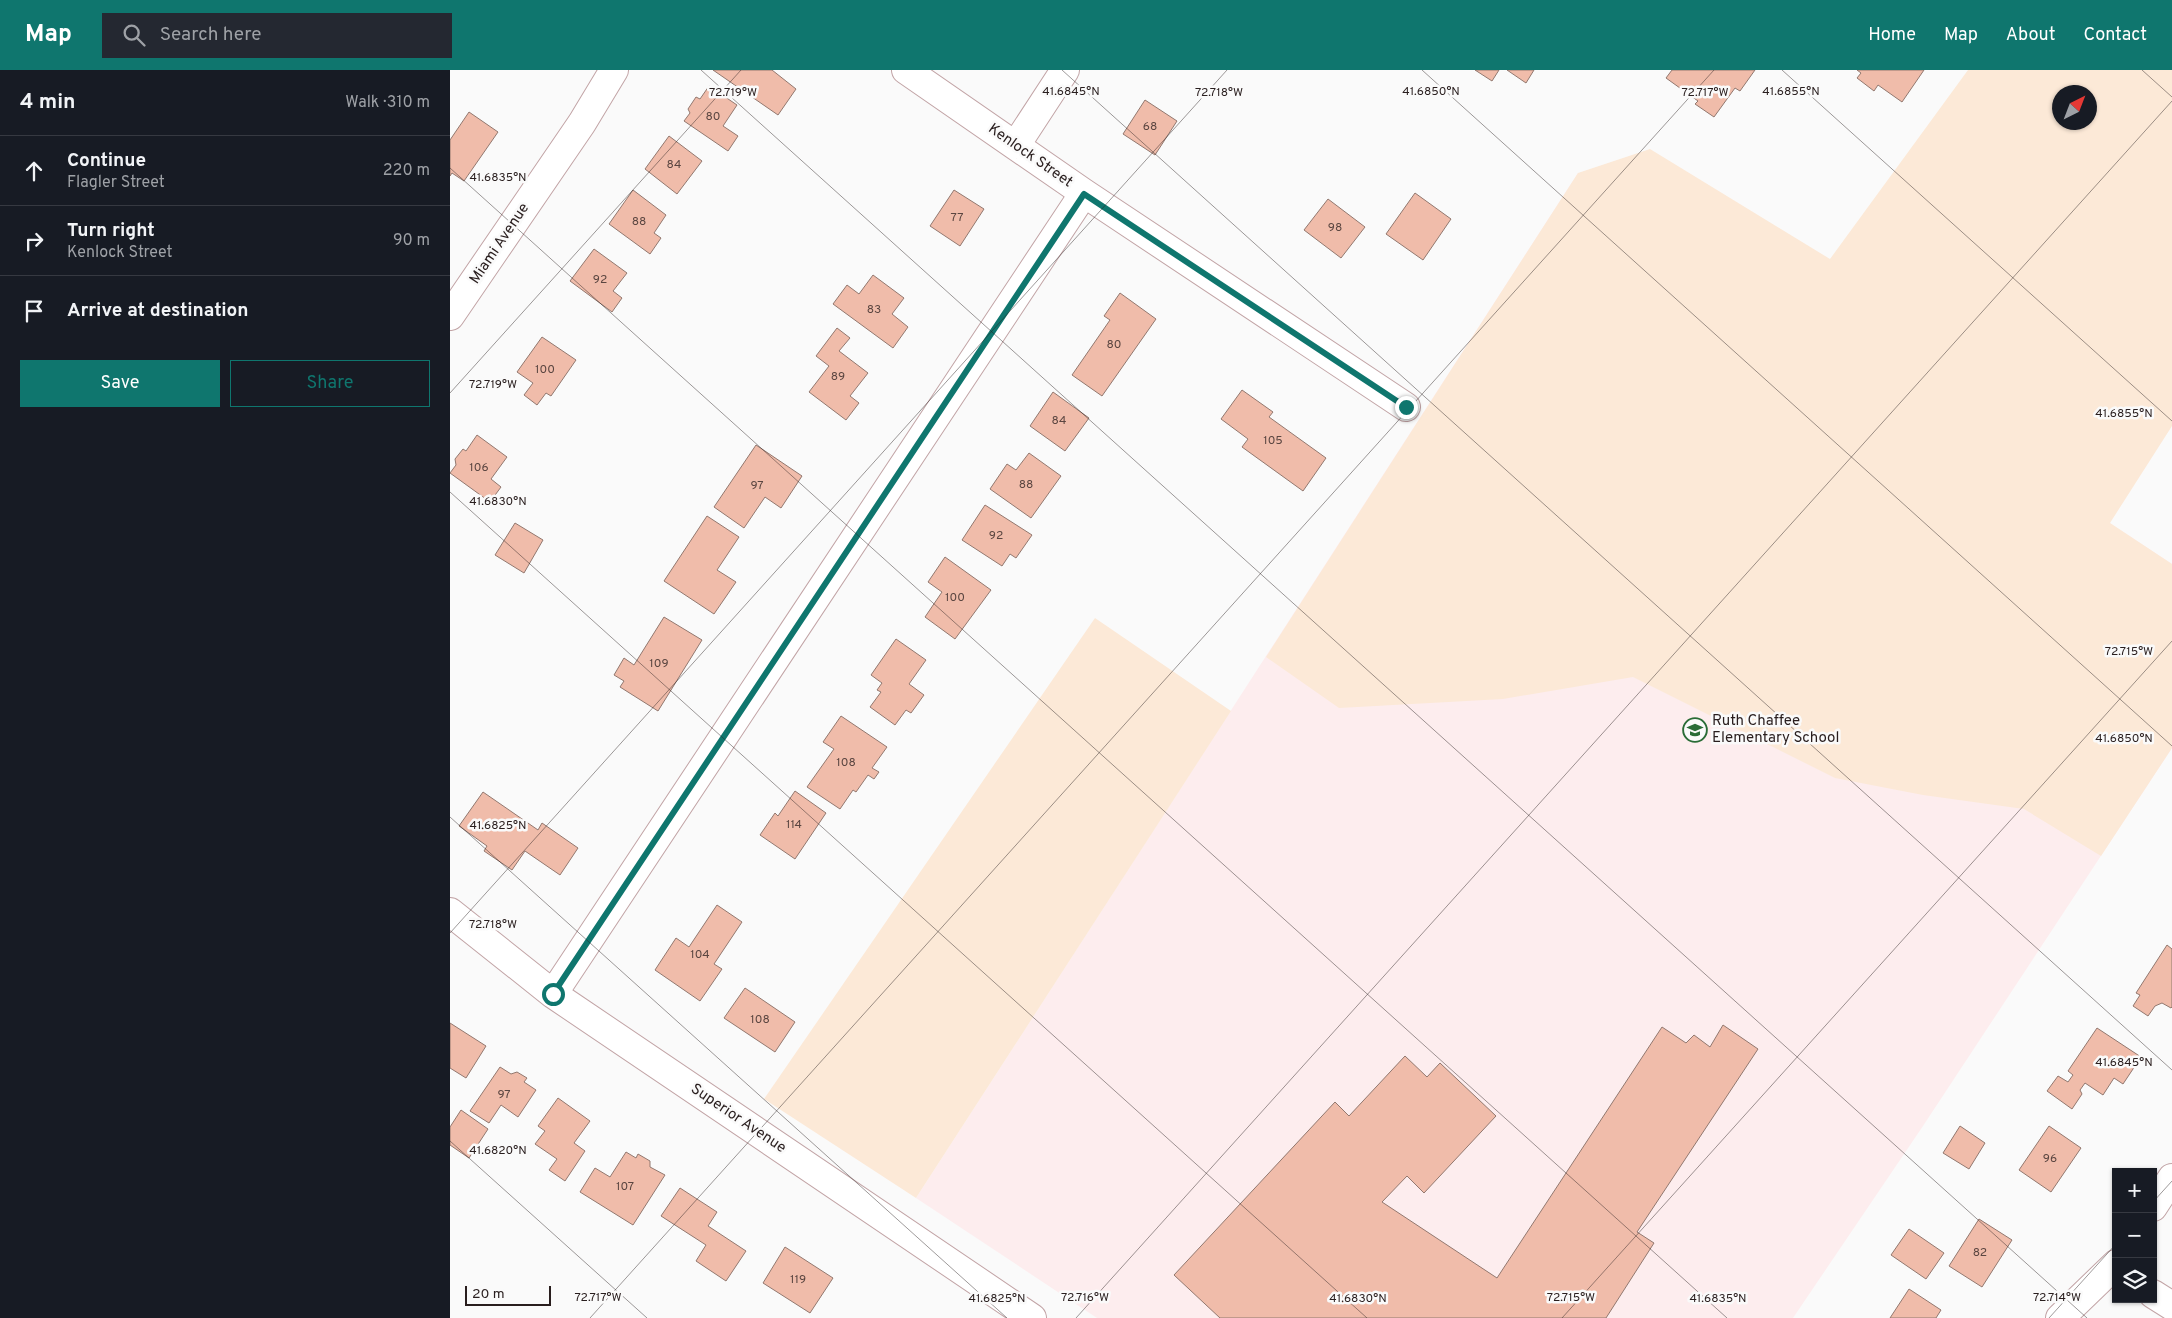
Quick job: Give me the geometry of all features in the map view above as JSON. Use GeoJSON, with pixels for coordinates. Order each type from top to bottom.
{"type":"FeatureCollection","features":[{"type":"Feature","properties":{"kind":"street","name":"Miami Avenue"},"geometry":{"type":"LineString","coordinates":[[450,316],[576,131],[614,70]]}},
{"type":"Feature","properties":{"kind":"street","name":"Kenlock Street"},"geometry":{"type":"LineString","coordinates":[[906,70],[1084,194],[1406,407]]}},
{"type":"Feature","properties":{"kind":"street"},"geometry":{"type":"LineString","coordinates":[[1016,145],[1066,70]]}},
{"type":"Feature","properties":{"kind":"street"},"geometry":{"type":"LineString","coordinates":[[553,994],[1084,194]]}},
{"type":"Feature","properties":{"kind":"street","name":"Superior Avenue"},"geometry":{"type":"LineString","coordinates":[[450,912],[553,994],[1032,1318]]}},
{"type":"Feature","properties":{"kind":"street"},"geometry":{"type":"LineString","coordinates":[[2157,1201],[2172,1178]]}},
{"type":"Feature","properties":{"kind":"street"},"geometry":{"type":"LineString","coordinates":[[2060,1318],[2112,1270]]}},
{"type":"Feature","properties":{"kind":"street"},"geometry":{"type":"LineString","coordinates":[[2157,1297],[2172,1306]]}},
{"type":"Feature","properties":{"kind":"shaded area"},"geometry":{"type":"Polygon","coordinates":[[[1968,70],[2172,70],[2172,426],[2110,523],[2172,564],[2172,748],[2101,856],[2024,809],[1923,795],[1835,778],[1633,677],[1503,699],[1339,708],[1266,657],[1578,173],[1650,149],[1830,259],[1968,70]]]}},
{"type":"Feature","properties":{"kind":"shaded area","name":"Ruth Chaffee Elementary School"},"geometry":{"type":"Polygon","coordinates":[[[1578,173],[2172,564],[2172,748],[1923,1126],[1793,1318],[1097,1318],[916,1198],[1578,173]]]}},
{"type":"Feature","properties":{"kind":"shaded area"},"geometry":{"type":"Polygon","coordinates":[[[1095,618],[1231,711],[916,1198],[764,1099],[1095,618]]]}},
{"type":"Feature","properties":{"kind":"building"},"geometry":{"type":"Polygon","coordinates":[[[713,70],[772,70],[796,89],[778,115],[713,70]]]}},
{"type":"Feature","properties":{"kind":"building"},"geometry":{"type":"Polygon","coordinates":[[[1475,70],[1499,70],[1492,81],[1475,70]]]}},
{"type":"Feature","properties":{"kind":"building"},"geometry":{"type":"Polygon","coordinates":[[[1507,70],[1534,70],[1526,83],[1507,70]]]}},
{"type":"Feature","properties":{"kind":"building"},"geometry":{"type":"Polygon","coordinates":[[[1672,70],[1755,70],[1740,91],[1735,88],[1714,117],[1695,104],[1698,101],[1666,78],[1672,70]]]}},
{"type":"Feature","properties":{"kind":"building"},"geometry":{"type":"Polygon","coordinates":[[[1857,70],[1924,70],[1902,102],[1878,85],[1874,91],[1857,78],[1861,73],[1857,70]]]}},
{"type":"Feature","properties":{"kind":"building"},"geometry":{"type":"Polygon","coordinates":[[[709,86],[737,105],[723,126],[738,136],[728,151],[684,121],[690,113],[688,109],[696,97],[700,99],[709,86]]]}},
{"type":"Feature","properties":{"kind":"building"},"geometry":{"type":"Polygon","coordinates":[[[1145,100],[1177,121],[1155,155],[1123,134],[1145,100]]]}},
{"type":"Feature","properties":{"kind":"building"},"geometry":{"type":"Polygon","coordinates":[[[469,112],[498,132],[464,181],[452,173],[450,176],[450,140],[469,112]]]}},
{"type":"Feature","properties":{"kind":"building"},"geometry":{"type":"Polygon","coordinates":[[[669,136],[702,161],[677,194],[645,169],[669,136]]]}},
{"type":"Feature","properties":{"kind":"building"},"geometry":{"type":"Polygon","coordinates":[[[633,190],[666,215],[654,233],[661,238],[650,254],[609,224],[633,190]]]}},
{"type":"Feature","properties":{"kind":"building"},"geometry":{"type":"Polygon","coordinates":[[[954,190],[984,209],[960,246],[930,226],[954,190]]]}},
{"type":"Feature","properties":{"kind":"building"},"geometry":{"type":"Polygon","coordinates":[[[1415,193],[1451,219],[1423,260],[1386,234],[1415,193]]]}},
{"type":"Feature","properties":{"kind":"building"},"geometry":{"type":"Polygon","coordinates":[[[1328,199],[1365,227],[1341,258],[1304,230],[1328,199]]]}},
{"type":"Feature","properties":{"kind":"building"},"geometry":{"type":"Polygon","coordinates":[[[594,249],[627,273],[613,291],[622,298],[612,312],[570,281],[594,249]]]}},
{"type":"Feature","properties":{"kind":"building"},"geometry":{"type":"Polygon","coordinates":[[[873,275],[904,298],[892,314],[908,327],[893,348],[833,304],[847,285],[859,294],[873,275]]]}},
{"type":"Feature","properties":{"kind":"building"},"geometry":{"type":"Polygon","coordinates":[[[1120,293],[1156,319],[1102,396],[1072,375],[1110,320],[1104,316],[1120,293]]]}},
{"type":"Feature","properties":{"kind":"building"},"geometry":{"type":"Polygon","coordinates":[[[837,328],[850,338],[839,351],[868,373],[850,396],[859,403],[846,420],[809,392],[829,366],[816,356],[837,328]]]}},
{"type":"Feature","properties":{"kind":"building"},"geometry":{"type":"Polygon","coordinates":[[[542,337],[576,360],[551,396],[546,393],[537,405],[524,395],[533,383],[517,372],[542,337]]]}},
{"type":"Feature","properties":{"kind":"building"},"geometry":{"type":"Polygon","coordinates":[[[1242,390],[1273,412],[1269,417],[1326,458],[1303,491],[1242,447],[1248,439],[1221,419],[1242,390]]]}},
{"type":"Feature","properties":{"kind":"building"},"geometry":{"type":"Polygon","coordinates":[[[1053,392],[1089,418],[1065,451],[1030,426],[1053,392]]]}},
{"type":"Feature","properties":{"kind":"building"},"geometry":{"type":"Polygon","coordinates":[[[477,435],[507,457],[491,479],[501,487],[490,502],[450,473],[456,465],[455,459],[463,449],[466,451],[477,435]]]}},
{"type":"Feature","properties":{"kind":"building"},"geometry":{"type":"Polygon","coordinates":[[[756,445],[802,476],[781,508],[765,497],[744,528],[714,507],[756,445]]]}},
{"type":"Feature","properties":{"kind":"building"},"geometry":{"type":"Polygon","coordinates":[[[1029,453],[1061,476],[1031,518],[990,489],[1007,464],[1016,470],[1029,453]]]}},
{"type":"Feature","properties":{"kind":"building"},"geometry":{"type":"Polygon","coordinates":[[[985,505],[1032,535],[1016,558],[1010,554],[1002,566],[962,540],[985,505]]]}},
{"type":"Feature","properties":{"kind":"building"},"geometry":{"type":"Polygon","coordinates":[[[707,516],[739,537],[717,570],[736,582],[714,614],[664,581],[707,516]]]}},
{"type":"Feature","properties":{"kind":"building"},"geometry":{"type":"Polygon","coordinates":[[[515,523],[543,540],[524,573],[495,555],[515,523]]]}},
{"type":"Feature","properties":{"kind":"building"},"geometry":{"type":"Polygon","coordinates":[[[945,557],[991,590],[955,639],[925,617],[942,592],[928,582],[945,557]]]}},
{"type":"Feature","properties":{"kind":"building"},"geometry":{"type":"Polygon","coordinates":[[[664,617],[702,640],[658,711],[620,687],[624,681],[614,675],[624,658],[634,665],[664,617]]]}},
{"type":"Feature","properties":{"kind":"building"},"geometry":{"type":"Polygon","coordinates":[[[896,639],[926,660],[909,684],[924,695],[911,713],[906,710],[895,725],[870,707],[881,692],[877,690],[882,683],[871,675],[896,639]]]}},
{"type":"Feature","properties":{"kind":"building"},"geometry":{"type":"Polygon","coordinates":[[[841,716],[887,747],[872,768],[879,772],[874,779],[868,775],[856,792],[853,790],[840,809],[807,787],[834,749],[823,742],[841,716]]]}},
{"type":"Feature","properties":{"kind":"building"},"geometry":{"type":"Polygon","coordinates":[[[795,791],[826,813],[795,859],[760,835],[775,813],[778,816],[795,791]]]}},
{"type":"Feature","properties":{"kind":"building"},"geometry":{"type":"Polygon","coordinates":[[[483,792],[538,830],[542,823],[578,848],[560,875],[525,851],[512,870],[484,851],[487,846],[459,826],[483,792]]]}},
{"type":"Feature","properties":{"kind":"building"},"geometry":{"type":"Polygon","coordinates":[[[717,905],[742,922],[714,964],[722,969],[700,1001],[655,970],[676,938],[689,947],[717,905]]]}},
{"type":"Feature","properties":{"kind":"building"},"geometry":{"type":"Polygon","coordinates":[[[2167,945],[2172,949],[2172,1007],[2162,1003],[2155,1006],[2148,1016],[2133,1006],[2140,995],[2136,993],[2167,945]]]}},
{"type":"Feature","properties":{"kind":"building"},"geometry":{"type":"Polygon","coordinates":[[[745,988],[795,1022],[775,1052],[724,1018],[745,988]]]}},
{"type":"Feature","properties":{"kind":"building"},"geometry":{"type":"Polygon","coordinates":[[[450,1023],[486,1046],[466,1078],[450,1068],[450,1023]]]}},
{"type":"Feature","properties":{"kind":"building"},"geometry":{"type":"Polygon","coordinates":[[[1723,1025],[1758,1049],[1637,1232],[1654,1243],[1606,1318],[1220,1318],[1174,1275],[1335,1102],[1349,1116],[1405,1056],[1427,1077],[1440,1063],[1496,1116],[1424,1193],[1407,1176],[1382,1202],[1497,1278],[1662,1027],[1686,1043],[1694,1035],[1710,1047],[1723,1025]]]}},
{"type":"Feature","properties":{"kind":"building"},"geometry":{"type":"Polygon","coordinates":[[[2097,1028],[2141,1057],[2123,1084],[2114,1078],[2103,1095],[2085,1083],[2080,1090],[2082,1094],[2072,1109],[2047,1091],[2058,1076],[2068,1082],[2073,1075],[2068,1071],[2097,1028]]]}},
{"type":"Feature","properties":{"kind":"building"},"geometry":{"type":"Polygon","coordinates":[[[500,1067],[511,1074],[517,1072],[527,1078],[524,1082],[536,1090],[518,1117],[501,1105],[489,1123],[470,1111],[500,1067]]]}},
{"type":"Feature","properties":{"kind":"building"},"geometry":{"type":"Polygon","coordinates":[[[558,1098],[590,1121],[574,1143],[585,1151],[565,1181],[549,1170],[557,1159],[535,1144],[545,1131],[538,1126],[558,1098]]]}},
{"type":"Feature","properties":{"kind":"building"},"geometry":{"type":"Polygon","coordinates":[[[461,1110],[488,1129],[469,1158],[450,1145],[450,1127],[461,1110]]]}},
{"type":"Feature","properties":{"kind":"building"},"geometry":{"type":"Polygon","coordinates":[[[1960,1126],[1985,1143],[1969,1169],[1943,1153],[1960,1126]]]}},
{"type":"Feature","properties":{"kind":"building"},"geometry":{"type":"Polygon","coordinates":[[[2049,1126],[2081,1148],[2051,1192],[2019,1170],[2049,1126]]]}},
{"type":"Feature","properties":{"kind":"building"},"geometry":{"type":"Polygon","coordinates":[[[626,1152],[636,1158],[638,1154],[650,1161],[650,1167],[665,1175],[633,1225],[580,1192],[595,1168],[610,1177],[626,1152]]]}},
{"type":"Feature","properties":{"kind":"building"},"geometry":{"type":"Polygon","coordinates":[[[680,1188],[717,1212],[708,1226],[746,1251],[726,1281],[696,1261],[706,1245],[661,1216],[680,1188]]]}},
{"type":"Feature","properties":{"kind":"building"},"geometry":{"type":"Polygon","coordinates":[[[1979,1219],[2012,1240],[1982,1287],[1949,1266],[1979,1219]]]}},
{"type":"Feature","properties":{"kind":"building"},"geometry":{"type":"Polygon","coordinates":[[[1909,1229],[1944,1253],[1926,1279],[1891,1255],[1909,1229]]]}},
{"type":"Feature","properties":{"kind":"building"},"geometry":{"type":"Polygon","coordinates":[[[785,1247],[833,1278],[810,1313],[763,1283],[785,1247]]]}},
{"type":"Feature","properties":{"kind":"building"},"geometry":{"type":"Polygon","coordinates":[[[1909,1289],[1941,1310],[1936,1318],[1890,1318],[1909,1289]]]}},
{"type":"Feature","properties":{"kind":"place","name":"Ruth Chaffee Elementary School"},"geometry":{"type":"Point","coordinates":[1695,730]}},
{"type":"Feature","properties":{"kind":"route"},"geometry":{"type":"LineString","coordinates":[[553,994],[1084,194],[1406,407]]}}]}
